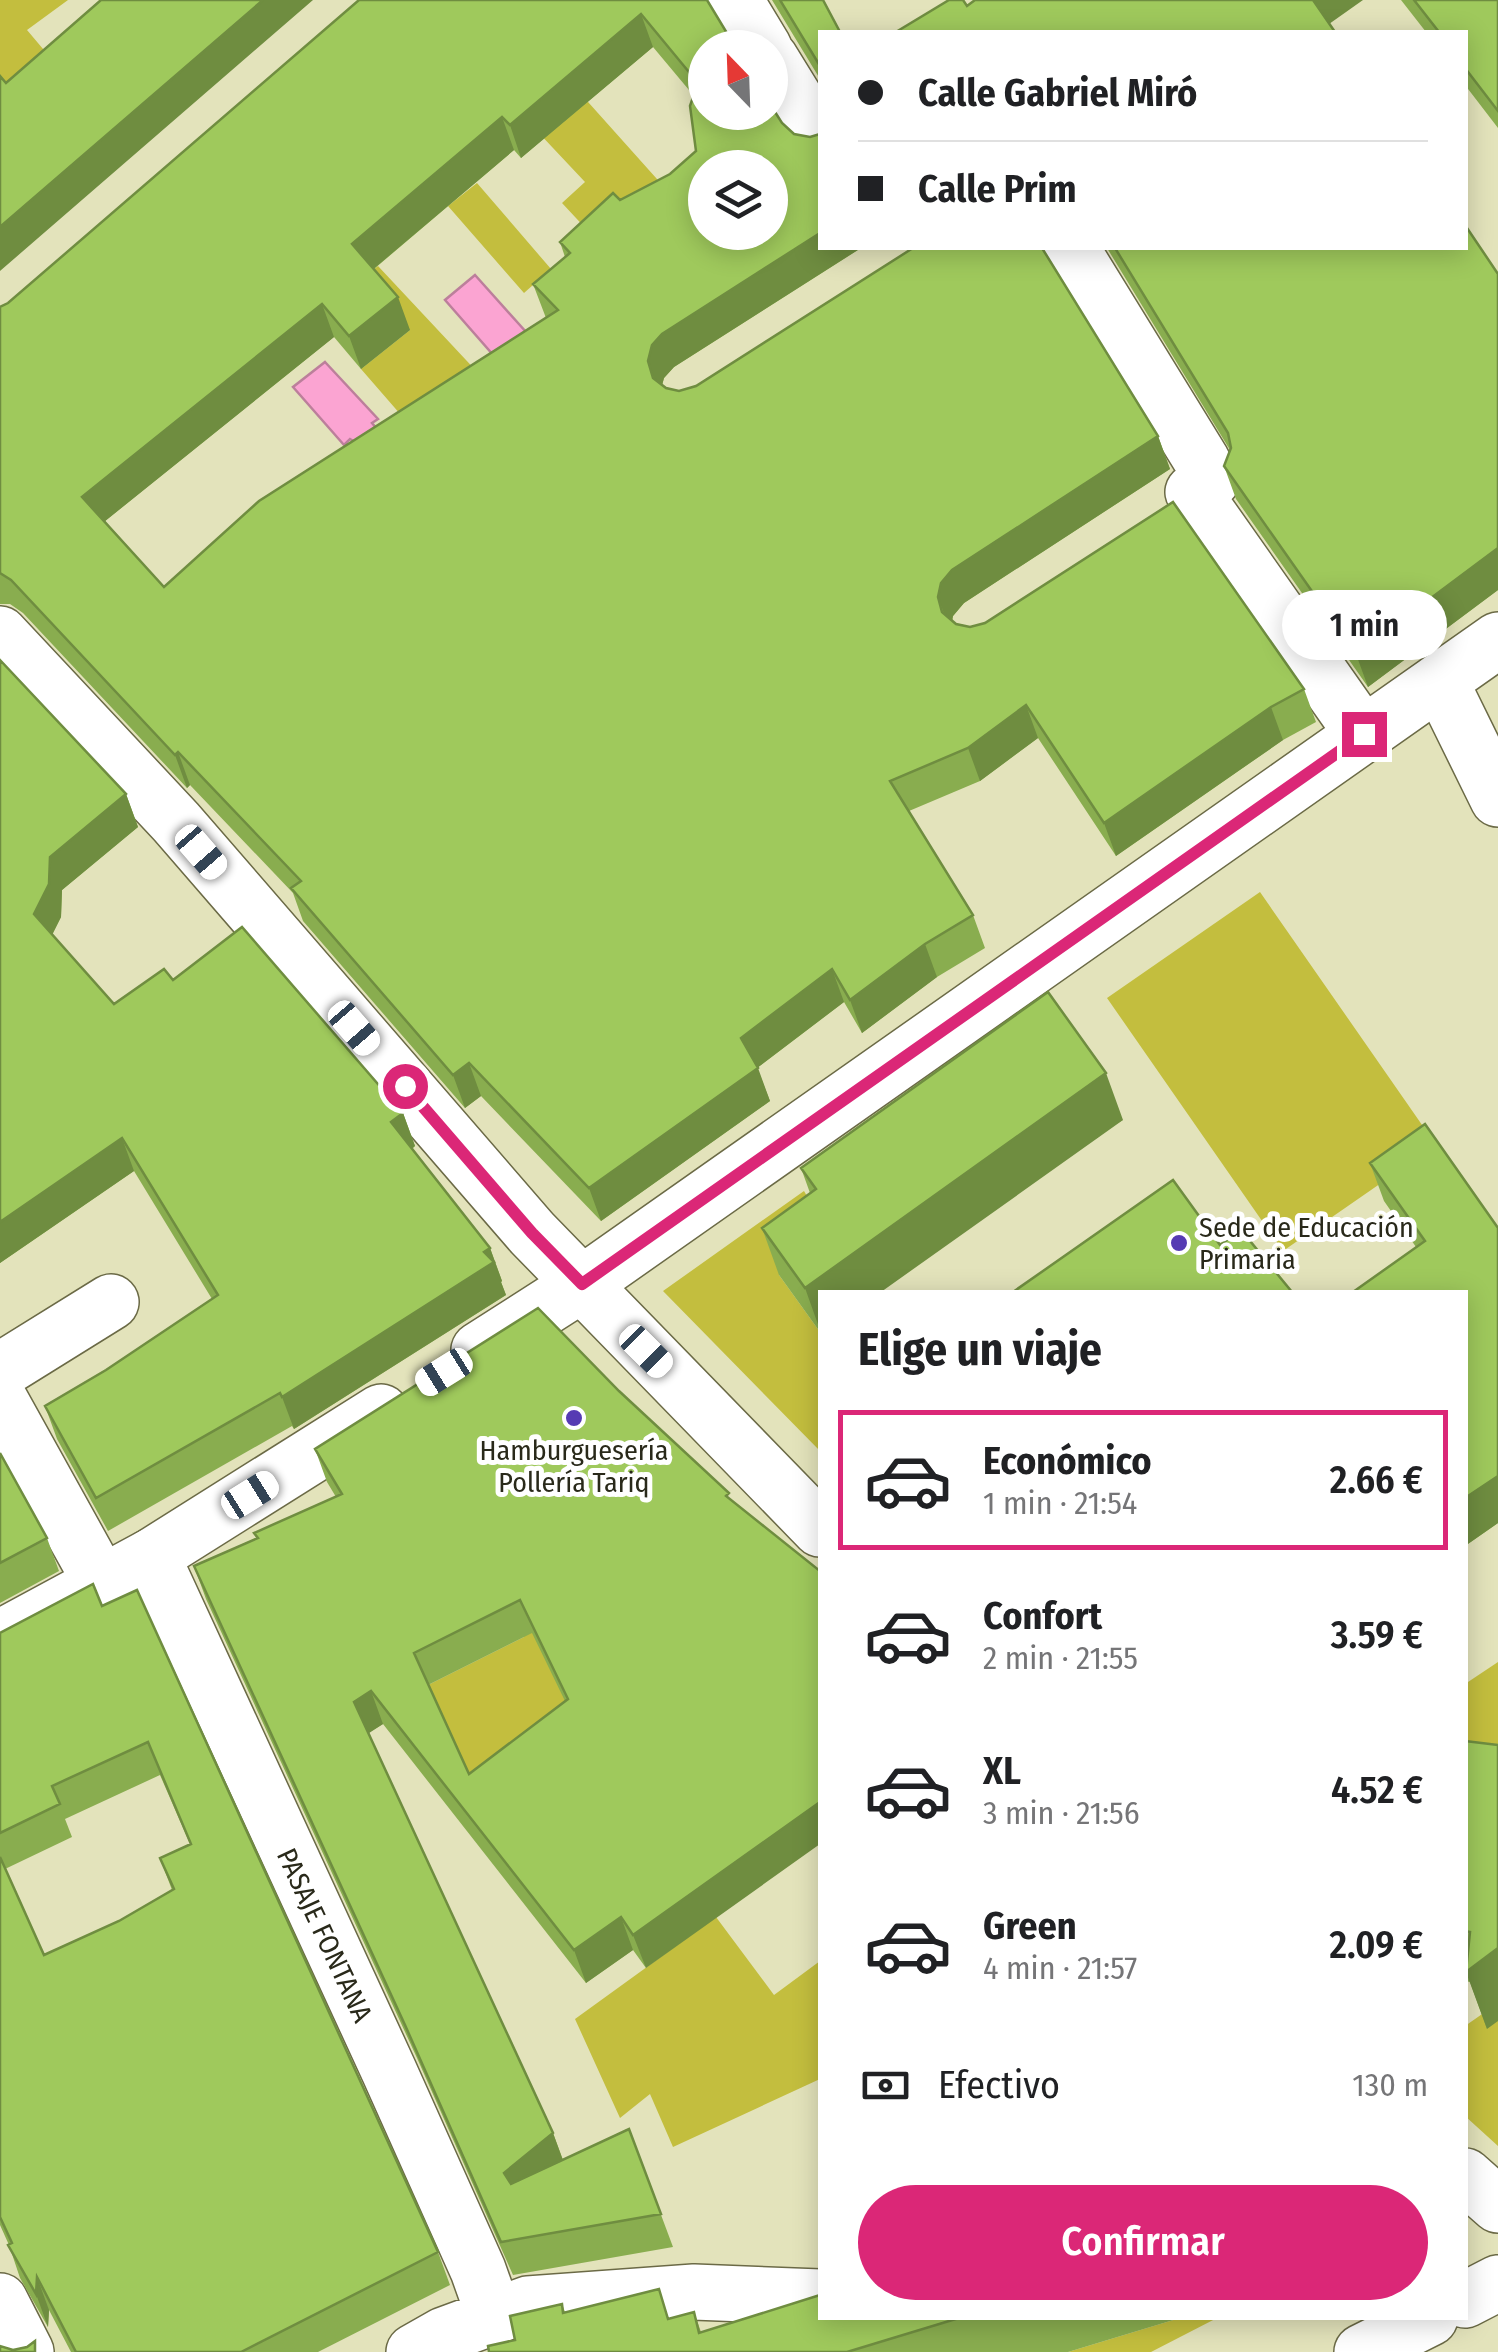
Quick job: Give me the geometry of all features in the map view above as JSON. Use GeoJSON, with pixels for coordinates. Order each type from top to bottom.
{"type":"FeatureCollection","features":[{"type":"Feature","properties":{"kind":"street"},"geometry":{"type":"LineString","coordinates":[[734,0],[753,30]]}},
{"type":"Feature","properties":{"kind":"street"},"geometry":{"type":"LineString","coordinates":[[788,87],[818,136]]}},
{"type":"Feature","properties":{"kind":"street"},"geometry":{"type":"LineString","coordinates":[[1072,250],[1212,480],[1144,523]]}},
{"type":"Feature","properties":{"kind":"street"},"geometry":{"type":"LineString","coordinates":[[1193,492],[1364,734]]}},
{"type":"Feature","properties":{"kind":"street"},"geometry":{"type":"LineString","coordinates":[[0,634],[176,822],[532,1233],[818,1527]]}},
{"type":"Feature","properties":{"kind":"street"},"geometry":{"type":"LineString","coordinates":[[0,1638],[152,1556],[582,1284],[1498,640]]}},
{"type":"Feature","properties":{"kind":"street"},"geometry":{"type":"LineString","coordinates":[[1440,681],[1498,799]]}},
{"type":"Feature","properties":{"kind":"street"},"geometry":{"type":"LineString","coordinates":[[0,1371],[111,1302]]}},
{"type":"Feature","properties":{"kind":"street"},"geometry":{"type":"LineString","coordinates":[[0,1400],[102,1584]]}},
{"type":"Feature","properties":{"kind":"street","name":"PASAJE FONTANA"},"geometry":{"type":"LineString","coordinates":[[152,1556],[389,2071],[478,2270],[494,2315]]}},
{"type":"Feature","properties":{"kind":"street"},"geometry":{"type":"LineString","coordinates":[[1468,2179],[1498,2205]]}},
{"type":"Feature","properties":{"kind":"street"},"geometry":{"type":"LineString","coordinates":[[1468,2298],[1498,2283]]}},
{"type":"Feature","properties":{"kind":"street"},"geometry":{"type":"LineString","coordinates":[[414,2352],[444,2335],[528,2304],[694,2292],[818,2297]]}},
{"type":"Feature","properties":{"kind":"street"},"geometry":{"type":"LineString","coordinates":[[0,2301],[26,2352]]}},
{"type":"Feature","properties":{"kind":"street"},"geometry":{"type":"LineString","coordinates":[[1362,2352],[1426,2320]]}},
{"type":"Feature","properties":{"kind":"shaded area"},"geometry":{"type":"Polygon","coordinates":[[[0,0],[68,0],[27,30],[65,75],[0,101],[0,0]]]}},
{"type":"Feature","properties":{"kind":"shaded area"},"geometry":{"type":"Polygon","coordinates":[[[580,93],[682,207],[617,262],[562,203],[585,182],[537,131],[580,93]]]}},
{"type":"Feature","properties":{"kind":"shaded area"},"geometry":{"type":"Polygon","coordinates":[[[477,183],[551,269],[524,293],[448,206],[477,183]]]}},
{"type":"Feature","properties":{"kind":"shaded area"},"geometry":{"type":"Polygon","coordinates":[[[378,266],[495,391],[421,438],[361,369],[410,330],[364,277],[378,266]]]}},
{"type":"Feature","properties":{"kind":"shaded area"},"geometry":{"type":"Polygon","coordinates":[[[475,275],[527,333],[495,357],[445,300],[475,275]]]}},
{"type":"Feature","properties":{"kind":"shaded area"},"geometry":{"type":"Polygon","coordinates":[[[325,362],[378,419],[372,423],[377,429],[355,442],[350,439],[344,445],[293,387],[325,362]]]}},
{"type":"Feature","properties":{"kind":"shaded area"},"geometry":{"type":"Polygon","coordinates":[[[1260,892],[1436,1145],[1283,1251],[1107,998],[1260,892]]]}},
{"type":"Feature","properties":{"kind":"shaded area"},"geometry":{"type":"Polygon","coordinates":[[[804,1191],[818,1215],[779,1275],[818,1329],[818,1449],[663,1291],[804,1191]]]}},
{"type":"Feature","properties":{"kind":"shaded area"},"geometry":{"type":"Polygon","coordinates":[[[514,1528],[579,1731],[480,1808],[426,1686],[524,1637],[514,1528]]]}},
{"type":"Feature","properties":{"kind":"shaded area"},"geometry":{"type":"Polygon","coordinates":[[[1498,1662],[1498,1775],[1468,1771],[1468,1682],[1498,1662]]]}},
{"type":"Feature","properties":{"kind":"shaded area"},"geometry":{"type":"Polygon","coordinates":[[[716,1917],[774,1995],[818,1962],[818,2080],[673,2147],[650,2094],[620,2118],[575,2019],[716,1917]]]}},
{"type":"Feature","properties":{"kind":"shaded area"},"geometry":{"type":"Polygon","coordinates":[[[1498,2003],[1498,2146],[1468,2119],[1468,2024],[1498,2003]]]}},
{"type":"Feature","properties":{"kind":"shaded area"},"geometry":{"type":"Polygon","coordinates":[[[1173,2320],[1213,2320],[1151,2352],[1068,2352],[1173,2320]]]}},
{"type":"Feature","properties":{"kind":"building"},"geometry":{"type":"Polygon","coordinates":[[[101,0],[263,0],[0,227],[0,76],[6,83],[101,0]]]}},
{"type":"Feature","properties":{"kind":"building"},"geometry":{"type":"Polygon","coordinates":[[[359,0],[707,0],[725,30],[688,30],[688,71],[641,14],[510,125],[502,117],[352,244],[398,297],[349,336],[322,304],[82,497],[164,587],[259,501],[558,310],[533,284],[570,253],[560,242],[613,193],[620,200],[670,174],[688,158],[688,250],[788,250],[788,150],[696,150],[693,130],[788,128],[794,134],[818,135],[818,234],[662,334],[652,345],[648,361],[653,378],[666,388],[679,391],[696,386],[910,250],[1043,250],[1158,436],[952,570],[941,583],[938,597],[942,612],[956,624],[970,627],[985,623],[1173,502],[1304,689],[1271,707],[1104,823],[1026,705],[968,748],[890,781],[973,915],[925,944],[850,1000],[832,969],[741,1038],[758,1068],[589,1188],[469,1063],[453,1075],[291,888],[301,881],[0,573],[0,307],[359,0]]]}},
{"type":"Feature","properties":{"kind":"building"},"geometry":{"type":"Polygon","coordinates":[[[780,0],[823,0],[839,30],[818,30],[818,63],[780,0]]]}},
{"type":"Feature","properties":{"kind":"building"},"geometry":{"type":"Polygon","coordinates":[[[949,0],[963,0],[967,6],[975,0],[1313,0],[1334,30],[899,30],[949,0]]]}},
{"type":"Feature","properties":{"kind":"building"},"geometry":{"type":"Polygon","coordinates":[[[1414,0],[1498,0],[1498,111],[1468,72],[1468,30],[1437,30],[1414,0]]]}},
{"type":"Feature","properties":{"kind":"building"},"geometry":{"type":"Polygon","coordinates":[[[1468,229],[1498,274],[1498,548],[1356,654],[1224,466],[1231,448],[1228,433],[1116,250],[1468,250],[1468,229]]]}},
{"type":"Feature","properties":{"kind":"building"},"geometry":{"type":"Polygon","coordinates":[[[0,660],[126,794],[50,857],[49,884],[34,914],[114,1004],[164,969],[173,980],[242,927],[403,1113],[391,1122],[490,1248],[484,1252],[494,1262],[282,1397],[280,1393],[96,1498],[45,1406],[218,1295],[122,1138],[0,1222],[0,660]]]}},
{"type":"Feature","properties":{"kind":"building"},"geometry":{"type":"Polygon","coordinates":[[[1048,992],[1106,1073],[805,1288],[762,1228],[816,1189],[801,1168],[1048,992]]]}},
{"type":"Feature","properties":{"kind":"building"},"geometry":{"type":"Polygon","coordinates":[[[1425,1124],[1498,1228],[1498,1476],[1468,1496],[1468,1290],[1356,1290],[1425,1241],[1370,1163],[1425,1124]]]}},
{"type":"Feature","properties":{"kind":"building"},"geometry":{"type":"Polygon","coordinates":[[[1173,1180],[1220,1245],[1241,1230],[1290,1290],[1016,1290],[1173,1180]]]}},
{"type":"Feature","properties":{"kind":"building"},"geometry":{"type":"Polygon","coordinates":[[[538,1308],[619,1391],[729,1493],[726,1496],[818,1569],[818,1803],[633,1935],[621,1917],[574,1950],[371,1691],[354,1702],[553,2133],[504,2173],[511,2184],[629,2129],[661,2214],[501,2242],[194,1566],[258,1538],[254,1533],[342,1494],[315,1449],[538,1308]],[[520,1600],[414,1653],[469,1774],[568,1699],[520,1600]]]}},
{"type":"Feature","properties":{"kind":"building"},"geometry":{"type":"Polygon","coordinates":[[[0,1453],[47,1538],[0,1563],[0,1453]]]}},
{"type":"Feature","properties":{"kind":"building"},"geometry":{"type":"Polygon","coordinates":[[[93,1584],[102,1606],[137,1590],[438,2252],[241,2352],[76,2352],[37,2277],[36,2294],[8,2245],[12,2243],[0,2217],[0,1857],[44,1955],[119,1921],[174,1889],[160,1858],[191,1844],[148,1742],[52,1786],[60,1804],[0,1833],[0,1633],[93,1584]]]}},
{"type":"Feature","properties":{"kind":"building"},"geometry":{"type":"Polygon","coordinates":[[[1468,1741],[1498,1745],[1498,1948],[1468,1970],[1468,1741]]]}},
{"type":"Feature","properties":{"kind":"building"},"geometry":{"type":"Polygon","coordinates":[[[659,2289],[668,2319],[694,2312],[699,2333],[818,2296],[818,2320],[952,2320],[847,2352],[489,2352],[488,2346],[515,2340],[510,2316],[562,2304],[563,2313],[659,2289]]]}},
{"type":"Feature","properties":{"kind":"building"},"geometry":{"type":"Polygon","coordinates":[[[35,2341],[35,2352],[0,2352],[0,2346],[13,2350],[35,2341]]]}},
{"type":"Feature","properties":{"kind":"place","name":"Sede de Educación Primaria"},"geometry":{"type":"Point","coordinates":[1179,1243]}},
{"type":"Feature","properties":{"kind":"place","name":"Hamburguesería Pollería Tariq"},"geometry":{"type":"Point","coordinates":[574,1418]}},
{"type":"Feature","properties":{"kind":"route"},"geometry":{"type":"LineString","coordinates":[[405,1086],[532,1233],[582,1284],[1364,734]]}}]}
